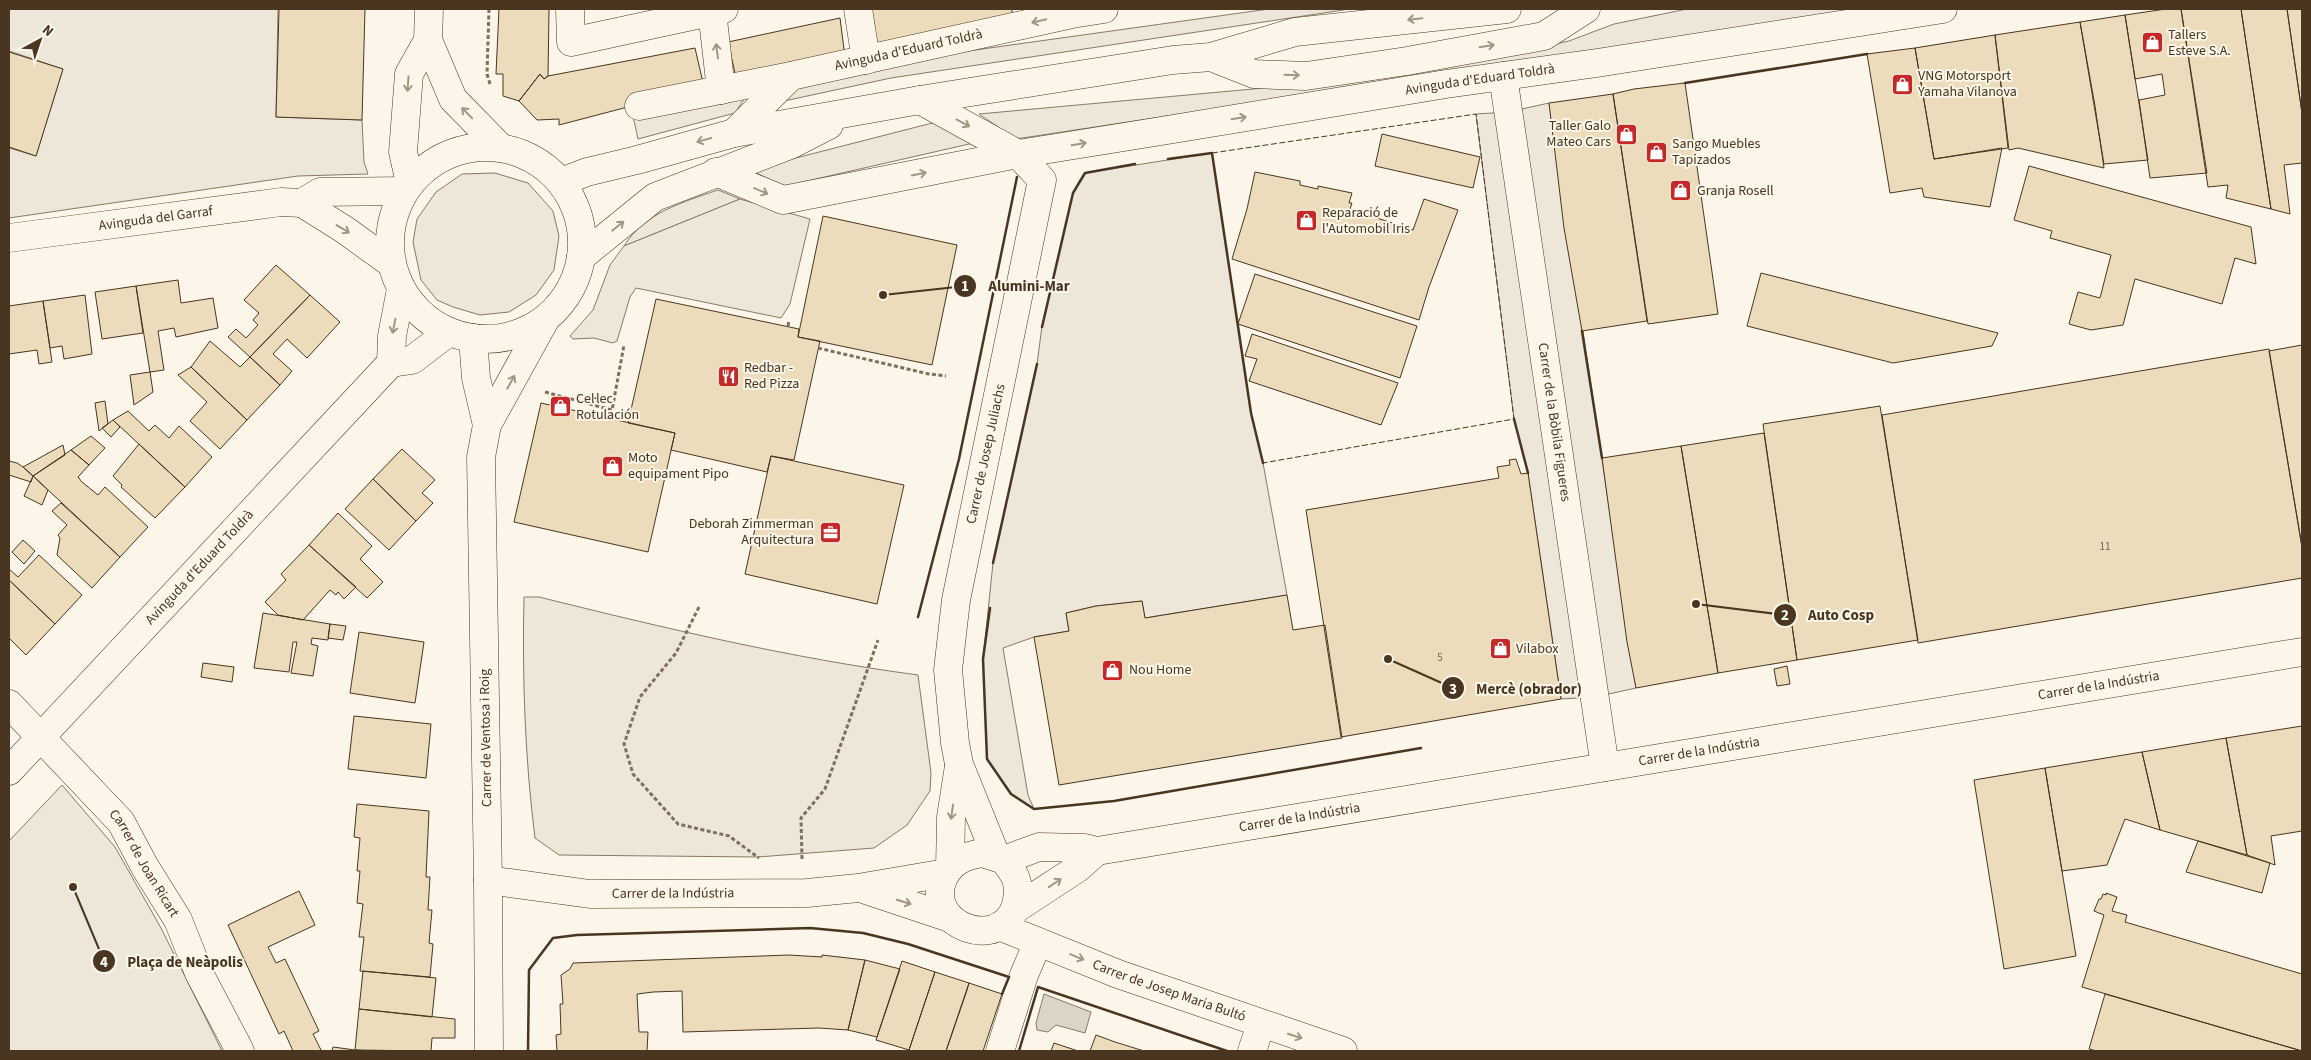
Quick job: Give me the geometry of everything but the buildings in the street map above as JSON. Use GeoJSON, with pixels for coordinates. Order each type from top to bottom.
{"type":"FeatureCollection","features":[{"type":"Feature","properties":{"kind":"street"},"geometry":{"type":"LineString","coordinates":[[428,9],[428,40],[453,98],[501,148]]}},
{"type":"Feature","properties":{"kind":"street"},"geometry":{"type":"LineString","coordinates":[[570,9],[571,42],[718,10],[722,90]]}},
{"type":"Feature","properties":{"kind":"street"},"geometry":{"type":"LineString","coordinates":[[858,9],[866,60]]}},
{"type":"Feature","properties":{"kind":"street","name":"Avinguda d'Eduard Toldrà"},"geometry":{"type":"LineString","coordinates":[[734,133],[791,76],[1072,14],[1104,9]]}},
{"type":"Feature","properties":{"kind":"street","name":"Avinguda d'Eduard Toldrà"},"geometry":{"type":"LineString","coordinates":[[561,182],[586,172],[734,133],[920,100],[1173,60],[1211,57],[1295,32],[1464,12],[1507,9]]}},
{"type":"Feature","properties":{"kind":"street","name":"Avinguda d'Eduard Toldrà"},"geometry":{"type":"LineString","coordinates":[[1211,57],[1254,74],[1306,76],[1407,61],[1544,36],[1586,9]]}},
{"type":"Feature","properties":{"kind":"street","name":"Avinguda d'Eduard Toldrà"},"geometry":{"type":"LineString","coordinates":[[716,172],[783,200],[1018,154],[1503,76],[1943,9]]}},
{"type":"Feature","properties":{"kind":"street"},"geometry":{"type":"LineString","coordinates":[[1407,61],[1427,42],[1460,35],[1464,12]]}},
{"type":"Feature","properties":{"kind":"street"},"geometry":{"type":"LineString","coordinates":[[407,187],[403,152],[409,74],[428,40]]}},
{"type":"Feature","properties":{"kind":"street"},"geometry":{"type":"LineString","coordinates":[[639,106],[791,76]]}},
{"type":"Feature","properties":{"kind":"street","name":"Carrer de la Bòbila Figueres"},"geometry":{"type":"LineString","coordinates":[[1503,76],[1606,767]]}},
{"type":"Feature","properties":{"kind":"street"},"geometry":{"type":"LineString","coordinates":[[920,100],[1018,154]]}},
{"type":"Feature","properties":{"kind":"street","name":"Avinguda d'Eduard Toldrà"},"geometry":{"type":"LineString","coordinates":[[581,257],[655,197],[790,144],[855,112]]}},
{"type":"Feature","properties":{"kind":"street"},"geometry":{"type":"LineString","coordinates":[[302,203],[345,230],[397,277],[414,307],[430,321],[461,335],[498,338],[522,332],[544,320],[562,302],[574,281],[581,257],[582,237],[571,199],[561,182],[543,166],[523,154],[501,148],[476,147],[451,153],[428,165],[407,187],[394,214],[390,239],[397,277],[391,363],[412,360],[461,335]]}},
{"type":"Feature","properties":{"kind":"street","name":"Carrer de Josep Juliachs"},"geometry":{"type":"LineString","coordinates":[[1000,858],[959,764],[955,743],[948,670],[956,600],[1042,180],[1018,154]]}},
{"type":"Feature","properties":{"kind":"street","name":"Avinguda del Garraf"},"geometry":{"type":"LineString","coordinates":[[9,238],[281,202],[302,203],[320,192],[407,187]]}},
{"type":"Feature","properties":{"kind":"street","name":"Carrer de Ventosa i Roig"},"geometry":{"type":"LineString","coordinates":[[489,1051],[481,457],[487,425],[544,320]]}},
{"type":"Feature","properties":{"kind":"street","name":"Carrer de Ventosa i Roig"},"geometry":{"type":"LineString","coordinates":[[461,335],[476,378],[487,425]]}},
{"type":"Feature","properties":{"kind":"street","name":"Avinguda d'Eduard Toldrà"},"geometry":{"type":"LineString","coordinates":[[9,771],[391,363]]}},
{"type":"Feature","properties":{"kind":"street","name":"Carrer de la Indústria"},"geometry":{"type":"LineString","coordinates":[[1000,858],[1039,847],[1084,848],[1097,851],[2302,652]]}},
{"type":"Feature","properties":{"kind":"street","name":"Carrer de Joan Ricart"},"geometry":{"type":"LineString","coordinates":[[9,704],[39,738],[121,822],[145,867],[178,920],[199,973],[240,1051]]}},
{"type":"Feature","properties":{"kind":"street","name":"Carrer de Josep Juliachs"},"geometry":{"type":"LineString","coordinates":[[948,870],[951,817],[959,764]]}},
{"type":"Feature","properties":{"kind":"street"},"geometry":{"type":"LineString","coordinates":[[1006,918],[1019,895],[1016,878],[1000,858],[982,853],[967,855],[955,862],[948,870],[942,883],[941,896],[944,907],[950,918],[960,926],[973,931],[986,931],[1006,918],[1078,868],[1097,851]]}},
{"type":"Feature","properties":{"kind":"street","name":"Carrer de la Indústria"},"geometry":{"type":"LineString","coordinates":[[488,880],[590,894],[807,892],[858,888],[948,870]]}},
{"type":"Feature","properties":{"kind":"street","name":"Carrer de la Indústria"},"geometry":{"type":"LineString","coordinates":[[858,888],[950,918]]}},
{"type":"Feature","properties":{"kind":"street","name":"Carrer de Josep Maria Bultó"},"geometry":{"type":"LineString","coordinates":[[1006,918],[1038,942],[1118,974],[1343,1051]]}},
{"type":"Feature","properties":{"kind":"street"},"geometry":{"type":"LineString","coordinates":[[1000,1051],[1024,975],[1038,942]]}},
{"type":"Feature","properties":{"kind":"street"},"geometry":{"type":"LineString","coordinates":[[1252,1051],[1261,1024]]}},
{"type":"Feature","properties":{"kind":"path"},"geometry":{"type":"LineString","coordinates":[[489,9],[487,74],[492,91]]}},
{"type":"Feature","properties":{"kind":"path"},"geometry":{"type":"LineString","coordinates":[[788,326],[789,320]]}},
{"type":"Feature","properties":{"kind":"path"},"geometry":{"type":"LineString","coordinates":[[545,392],[612,410],[624,345]]}},
{"type":"Feature","properties":{"kind":"path"},"geometry":{"type":"LineString","coordinates":[[818,348],[929,374],[946,376]]}},
{"type":"Feature","properties":{"kind":"path"},"geometry":{"type":"LineString","coordinates":[[699,607],[676,652],[640,697],[624,744],[633,774],[678,824],[729,836],[764,861]]}},
{"type":"Feature","properties":{"kind":"path"},"geometry":{"type":"LineString","coordinates":[[802,864],[801,818],[825,789],[878,640]]}},
{"type":"Feature","properties":{"kind":"shaded area"},"geometry":{"type":"Polygon","coordinates":[[[9,9],[278,9],[276,117],[362,120],[364,162],[368,174],[298,176],[9,218],[9,148],[36,156],[63,69],[9,51],[9,9]]]}},
{"type":"Feature","properties":{"kind":"shaded area"},"geometry":{"type":"Polygon","coordinates":[[[1269,9],[1350,9],[891,78],[784,101],[805,80],[925,57],[1269,9]]]}},
{"type":"Feature","properties":{"kind":"shaded area"},"geometry":{"type":"Polygon","coordinates":[[[1687,9],[1871,9],[1016,139],[979,114],[1319,83],[1494,57],[1569,41],[1614,24],[1687,9]]]}},
{"type":"Feature","properties":{"kind":"shaded area"},"geometry":{"type":"Polygon","coordinates":[[[748,93],[735,113],[638,139],[633,116],[748,93]]]}},
{"type":"Feature","properties":{"kind":"shaded area"},"geometry":{"type":"Polygon","coordinates":[[[1549,103],[1636,688],[1595,697],[1561,699],[1528,473],[1514,419],[1476,114],[1508,112],[1549,103]]]}},
{"type":"Feature","properties":{"kind":"shaded area"},"geometry":{"type":"Polygon","coordinates":[[[940,121],[978,142],[785,186],[749,170],[940,121]]]}},
{"type":"Feature","properties":{"kind":"shaded area"},"geometry":{"type":"Polygon","coordinates":[[[1212,153],[1251,413],[1263,463],[1287,595],[1145,618],[1142,601],[1096,606],[1066,613],[1069,631],[1034,637],[1003,648],[1028,795],[1034,809],[1011,794],[987,759],[983,659],[993,563],[1037,364],[1042,326],[1073,193],[1085,173],[1212,153]]]}},
{"type":"Feature","properties":{"kind":"shaded area"},"geometry":{"type":"Polygon","coordinates":[[[495,173],[528,183],[553,211],[559,236],[554,270],[536,295],[509,312],[480,315],[437,300],[421,280],[413,242],[417,219],[436,192],[462,174],[495,173]]]}},
{"type":"Feature","properties":{"kind":"shaded area"},"geometry":{"type":"Polygon","coordinates":[[[718,190],[740,199],[624,246],[642,225],[653,217],[678,204],[718,190]]]}},
{"type":"Feature","properties":{"kind":"shaded area"},"geometry":{"type":"Polygon","coordinates":[[[740,199],[810,219],[790,304],[781,318],[636,288],[630,297],[617,341],[613,343],[594,338],[573,339],[570,336],[593,310],[610,265],[624,246],[740,199]]]}},
{"type":"Feature","properties":{"kind":"shaded area"},"geometry":{"type":"Polygon","coordinates":[[[524,597],[539,597],[680,631],[775,651],[918,675],[931,773],[930,791],[907,825],[874,848],[758,857],[559,855],[535,838],[525,718],[524,597]]]}},
{"type":"Feature","properties":{"kind":"shaded area"},"geometry":{"type":"Polygon","coordinates":[[[62,785],[115,847],[161,928],[222,1051],[9,1051],[9,841],[62,785]]]}},
{"type":"Feature","properties":{"kind":"shaded area"},"geometry":{"type":"Polygon","coordinates":[[[1044,994],[1091,1012],[1085,1033],[1056,1025],[1048,1032],[1037,1030],[1036,1023],[1044,994]]]}},
{"type":"Feature","properties":{"kind":"fence"},"geometry":{"type":"LineString","coordinates":[[1212,153],[1476,114],[1514,419],[1263,463]]}},
{"type":"Feature","properties":{"kind":"wall"},"geometry":{"type":"LineString","coordinates":[[1685,83],[1867,54]]}},
{"type":"Feature","properties":{"kind":"wall"},"geometry":{"type":"LineString","coordinates":[[1168,159],[1212,153],[1251,413],[1263,463]]}},
{"type":"Feature","properties":{"kind":"wall"},"geometry":{"type":"LineString","coordinates":[[1042,327],[1073,193],[1085,173],[1135,164]]}},
{"type":"Feature","properties":{"kind":"wall"},"geometry":{"type":"LineString","coordinates":[[918,617],[959,459],[1017,177]]}},
{"type":"Feature","properties":{"kind":"wall"},"geometry":{"type":"LineString","coordinates":[[1582,331],[1602,458]]}},
{"type":"Feature","properties":{"kind":"wall"},"geometry":{"type":"LineString","coordinates":[[993,563],[1037,364]]}},
{"type":"Feature","properties":{"kind":"wall"},"geometry":{"type":"LineString","coordinates":[[1514,419],[1528,473]]}},
{"type":"Feature","properties":{"kind":"wall"},"geometry":{"type":"LineString","coordinates":[[990,608],[983,659],[987,759],[1011,794],[1034,809],[1114,801],[1421,748]]}},
{"type":"Feature","properties":{"kind":"wall"},"geometry":{"type":"LineString","coordinates":[[528,1051],[529,970],[553,938],[577,935],[810,928],[863,933],[908,944],[1009,977],[1002,994]]}},
{"type":"Feature","properties":{"kind":"wall"},"geometry":{"type":"LineString","coordinates":[[1019,1051],[1038,987],[1227,1051]]}},
{"type":"Feature","properties":{"kind":"place","name":"Tallers Esteve S.A."},"geometry":{"type":"Point","coordinates":[2152,43]}},
{"type":"Feature","properties":{"kind":"place","name":"VNG Motorsport Yamaha Vilanova"},"geometry":{"type":"Point","coordinates":[1902,84]}},
{"type":"Feature","properties":{"kind":"place","name":"Taller Galo Mateo Cars"},"geometry":{"type":"Point","coordinates":[1627,134]}},
{"type":"Feature","properties":{"kind":"place","name":"Sango Muebles Tapizados"},"geometry":{"type":"Point","coordinates":[1656,152]}},
{"type":"Feature","properties":{"kind":"place","name":"Granja Rosell"},"geometry":{"type":"Point","coordinates":[1681,191]}},
{"type":"Feature","properties":{"kind":"place","name":"Reparació de l'Automobil Iris"},"geometry":{"type":"Point","coordinates":[1306,221]}},
{"type":"Feature","properties":{"kind":"place","name":"Alumini-Mar"},"geometry":{"type":"Point","coordinates":[883,295]}},
{"type":"Feature","properties":{"kind":"place","name":"Redbar - Red Pizza"},"geometry":{"type":"Point","coordinates":[728,376]}},
{"type":"Feature","properties":{"kind":"place","name":"Cel·lec Rotulación"},"geometry":{"type":"Point","coordinates":[560,407]}},
{"type":"Feature","properties":{"kind":"place","name":"Moto equipament Pipo"},"geometry":{"type":"Point","coordinates":[612,466]}},
{"type":"Feature","properties":{"kind":"place","name":"Deborah Zimmerman Arquitectura"},"geometry":{"type":"Point","coordinates":[830,532]}},
{"type":"Feature","properties":{"kind":"place","name":"Auto Cosp"},"geometry":{"type":"Point","coordinates":[1696,604]}},
{"type":"Feature","properties":{"kind":"place","name":"Vilabox"},"geometry":{"type":"Point","coordinates":[1500,649]}},
{"type":"Feature","properties":{"kind":"place","name":"Mercè (obrador)"},"geometry":{"type":"Point","coordinates":[1388,659]}},
{"type":"Feature","properties":{"kind":"place","name":"Nou Home"},"geometry":{"type":"Point","coordinates":[1113,670]}},
{"type":"Feature","properties":{"kind":"place","name":"Plaça de Neàpolis"},"geometry":{"type":"Point","coordinates":[73,887]}}]}
